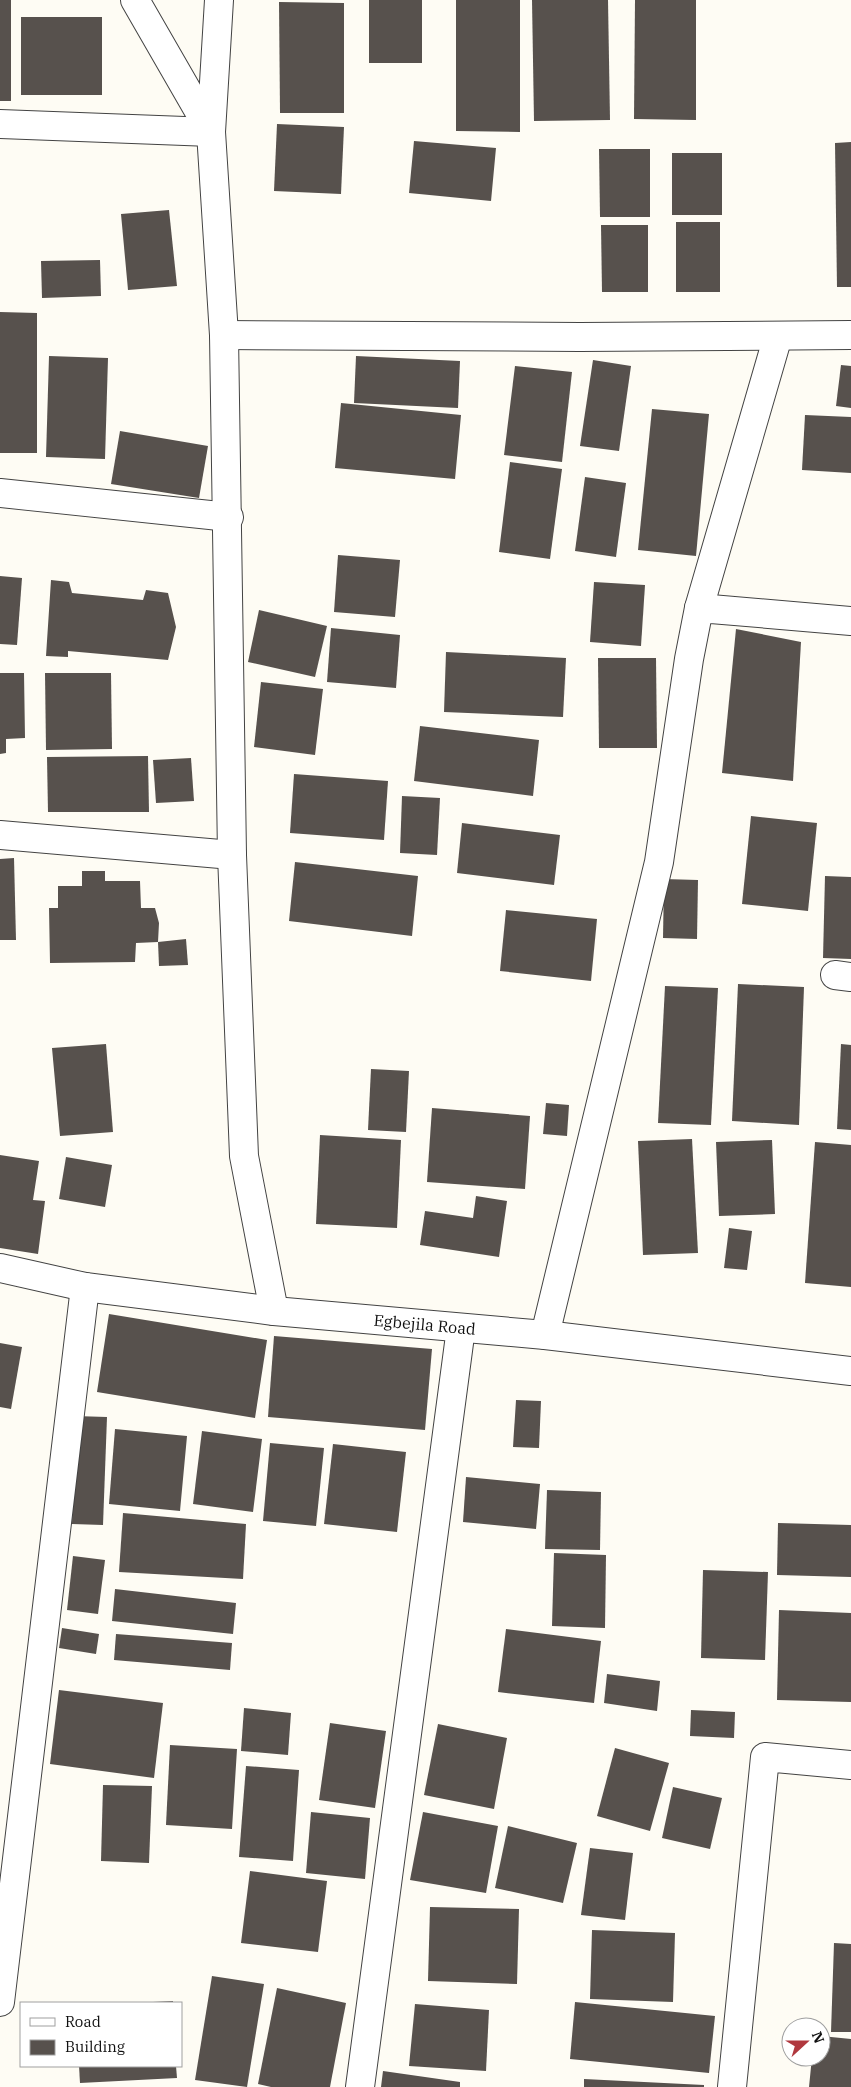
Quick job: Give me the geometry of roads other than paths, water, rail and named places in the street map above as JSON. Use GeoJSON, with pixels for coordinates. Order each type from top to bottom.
{"type":"FeatureCollection","features":[{"type":"Feature","properties":{"kind":"street"},"geometry":{"type":"LineString","coordinates":[[135,0],[211,132]]}},
{"type":"Feature","properties":{"kind":"street"},"geometry":{"type":"LineString","coordinates":[[219,0],[211,132],[224,334],[229,517],[232,855],[244,1156],[274,1311]]}},
{"type":"Feature","properties":{"kind":"street"},"geometry":{"type":"LineString","coordinates":[[0,124],[211,132]]}},
{"type":"Feature","properties":{"kind":"street"},"geometry":{"type":"LineString","coordinates":[[224,334],[851,335]]}},
{"type":"Feature","properties":{"kind":"street"},"geometry":{"type":"LineString","coordinates":[[545,1335],[659,862],[690,659],[700,608],[778,336]]}},
{"type":"Feature","properties":{"kind":"street"},"geometry":{"type":"LineString","coordinates":[[0,493],[229,517]]}},
{"type":"Feature","properties":{"kind":"street"},"geometry":{"type":"LineString","coordinates":[[700,608],[851,621]]}},
{"type":"Feature","properties":{"kind":"street"},"geometry":{"type":"LineString","coordinates":[[0,835],[232,855]]}},
{"type":"Feature","properties":{"kind":"street","name":"Egbejila Road"},"geometry":{"type":"LineString","coordinates":[[0,1268],[85,1287],[274,1311],[545,1335],[851,1371]]}},
{"type":"Feature","properties":{"kind":"street"},"geometry":{"type":"LineString","coordinates":[[0,2002],[11,1825],[85,1287]]}},
{"type":"Feature","properties":{"kind":"street"},"geometry":{"type":"LineString","coordinates":[[360,2087],[461,1328]]}},
{"type":"Feature","properties":{"kind":"street"},"geometry":{"type":"LineString","coordinates":[[732,2087],[765,1757],[851,1764]]}}]}
